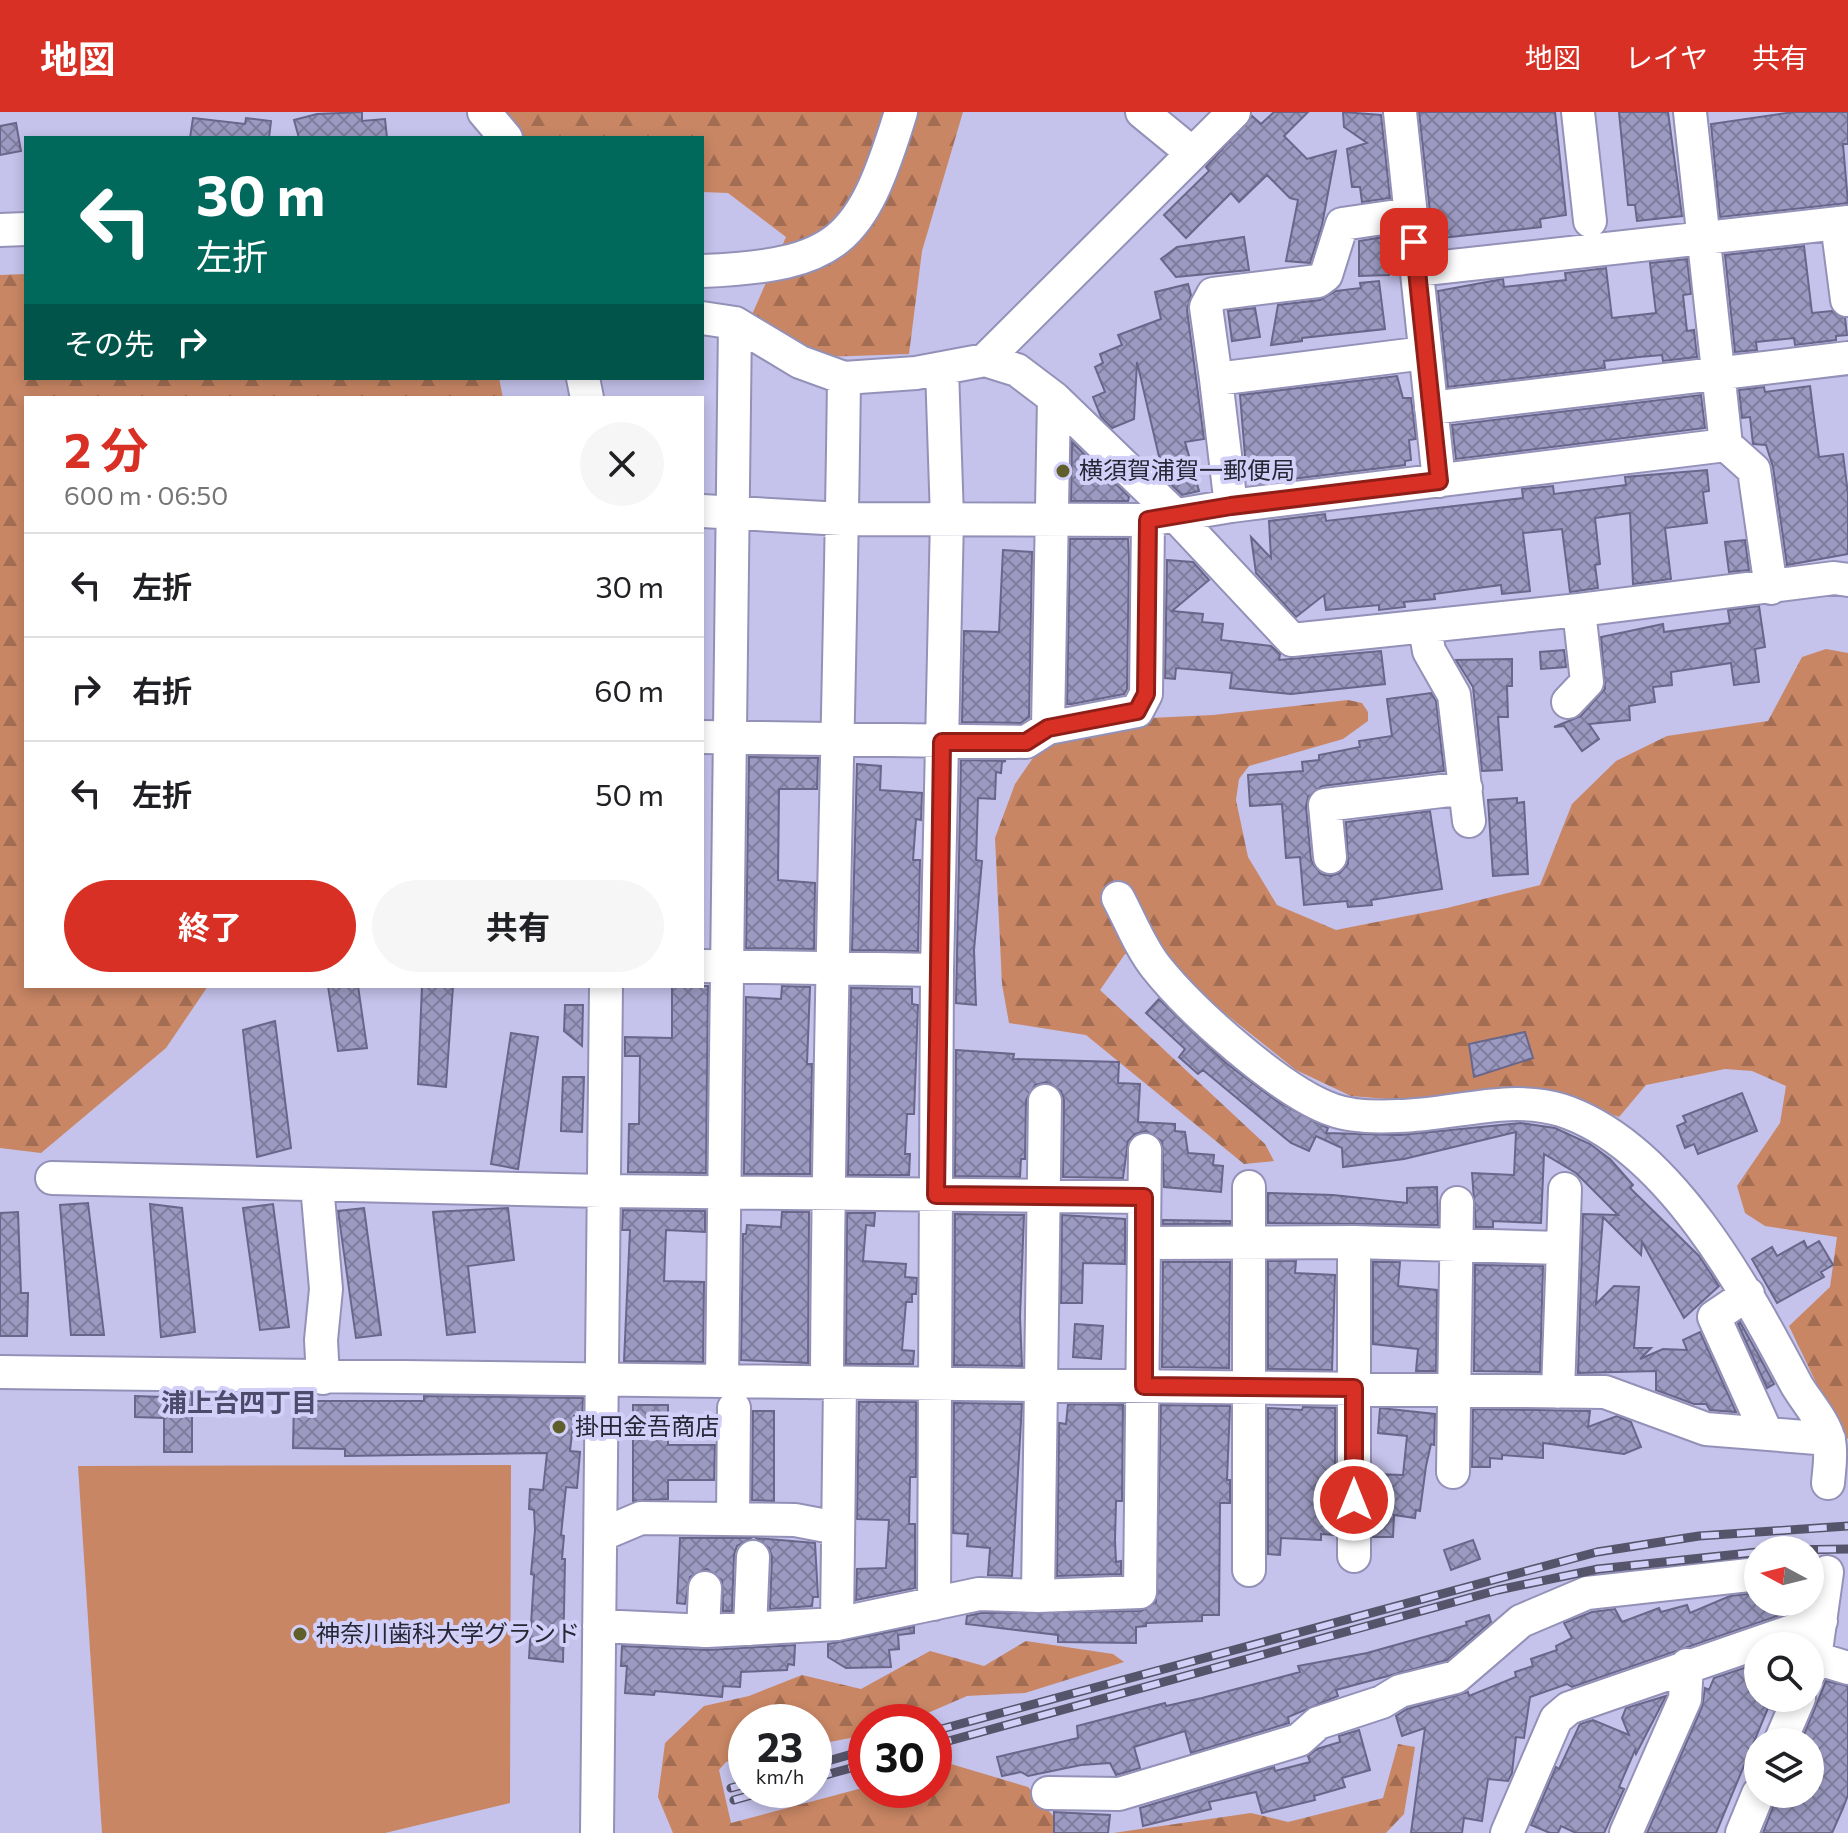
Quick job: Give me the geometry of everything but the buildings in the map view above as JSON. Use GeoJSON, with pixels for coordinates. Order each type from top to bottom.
{"type":"FeatureCollection","features":[{"type":"Feature","properties":{"kind":"street"},"geometry":{"type":"LineString","coordinates":[[462,112],[475,136]]}},
{"type":"Feature","properties":{"kind":"street"},"geometry":{"type":"LineString","coordinates":[[484,112],[504,136]]}},
{"type":"Feature","properties":{"kind":"street"},"geometry":{"type":"LineString","coordinates":[[704,271],[766,268],[798,261],[821,250],[848,229],[869,202],[880,180],[901,112]]}},
{"type":"Feature","properties":{"kind":"street"},"geometry":{"type":"LineString","coordinates":[[1142,112],[1192,153]]}},
{"type":"Feature","properties":{"kind":"street"},"geometry":{"type":"LineString","coordinates":[[985,360],[1234,112]]}},
{"type":"Feature","properties":{"kind":"street"},"geometry":{"type":"LineString","coordinates":[[1400,112],[1439,481]]}},
{"type":"Feature","properties":{"kind":"street"},"geometry":{"type":"LineString","coordinates":[[1578,112],[1590,221]]}},
{"type":"Feature","properties":{"kind":"street"},"geometry":{"type":"LineString","coordinates":[[1698,113],[1704,240],[1726,445],[1754,470],[1771,588]]}},
{"type":"Feature","properties":{"kind":"street"},"geometry":{"type":"LineString","coordinates":[[1231,506],[1206,307],[1213,294],[1318,281],[1326,275],[1342,224],[1411,214]]}},
{"type":"Feature","properties":{"kind":"street"},"geometry":{"type":"LineString","coordinates":[[1416,270],[1843,222],[1847,300]]}},
{"type":"Feature","properties":{"kind":"street"},"geometry":{"type":"LineString","coordinates":[[0,230],[24,229]]}},
{"type":"Feature","properties":{"kind":"street"},"geometry":{"type":"LineString","coordinates":[[704,318],[735,323],[800,362],[844,378],[942,369],[985,360],[1017,370],[1054,398],[1161,517],[1292,640],[1425,628],[1834,578],[1848,580]]}},
{"type":"Feature","properties":{"kind":"street"},"geometry":{"type":"LineString","coordinates":[[733,1519],[715,966],[718,512],[735,323]]}},
{"type":"Feature","properties":{"kind":"street"},"geometry":{"type":"LineString","coordinates":[[1216,379],[1425,353]]}},
{"type":"Feature","properties":{"kind":"street"},"geometry":{"type":"LineString","coordinates":[[1431,408],[1848,358]]}},
{"type":"Feature","properties":{"kind":"street"},"geometry":{"type":"LineString","coordinates":[[934,1604],[937,970],[947,518],[942,369]]}},
{"type":"Feature","properties":{"kind":"street"},"geometry":{"type":"LineString","coordinates":[[837,1624],[827,1193],[830,966],[840,738],[844,378]]}},
{"type":"Feature","properties":{"kind":"street"},"geometry":{"type":"LineString","coordinates":[[1048,728],[1054,398]]}},
{"type":"Feature","properties":{"kind":"street"},"geometry":{"type":"LineString","coordinates":[[718,512],[842,519],[1161,517],[1726,445]]}},
{"type":"Feature","properties":{"kind":"street"},"geometry":{"type":"LineString","coordinates":[[716,737],[1026,742],[1048,728],[1137,711],[1146,694],[1161,517]]}},
{"type":"Feature","properties":{"kind":"street"},"geometry":{"type":"LineString","coordinates":[[1568,702],[1587,682],[1579,610]]}},
{"type":"Feature","properties":{"kind":"street"},"geometry":{"type":"LineString","coordinates":[[1425,628],[1429,651],[1454,695],[1469,821]]}},
{"type":"Feature","properties":{"kind":"street"},"geometry":{"type":"LineString","coordinates":[[1330,857],[1325,805],[1466,788]]}},
{"type":"Feature","properties":{"kind":"street"},"geometry":{"type":"LineString","coordinates":[[1118,898],[1154,965],[1191,1004],[1255,1059],[1313,1101],[1335,1111],[1362,1115],[1433,1114],[1522,1103],[1578,1116],[1646,1163],[1726,1258],[1748,1294],[1829,1439],[1828,1483]]}},
{"type":"Feature","properties":{"kind":"street"},"geometry":{"type":"LineString","coordinates":[[715,966],[937,970]]}},
{"type":"Feature","properties":{"kind":"street"},"geometry":{"type":"LineString","coordinates":[[597,1833],[603,1534],[606,988]]}},
{"type":"Feature","properties":{"kind":"street"},"geometry":{"type":"LineString","coordinates":[[1038,1596],[1045,1101]]}},
{"type":"Feature","properties":{"kind":"street"},"geometry":{"type":"LineString","coordinates":[[599,1626],[703,1631],[837,1624],[979,1594],[1038,1596],[1140,1592],[1145,1150]]}},
{"type":"Feature","properties":{"kind":"street"},"geometry":{"type":"LineString","coordinates":[[52,1178],[603,1191],[1144,1197]]}},
{"type":"Feature","properties":{"kind":"street"},"geometry":{"type":"LineString","coordinates":[[317,1185],[326,1289],[321,1340],[323,1378]]}},
{"type":"Feature","properties":{"kind":"street"},"geometry":{"type":"LineString","coordinates":[[1249,1187],[1249,1570]]}},
{"type":"Feature","properties":{"kind":"street"},"geometry":{"type":"LineString","coordinates":[[1558,1392],[1565,1189]]}},
{"type":"Feature","properties":{"kind":"street"},"geometry":{"type":"LineString","coordinates":[[1453,1472],[1457,1203]]}},
{"type":"Feature","properties":{"kind":"street"},"geometry":{"type":"LineString","coordinates":[[1144,1243],[1354,1242],[1561,1248]]}},
{"type":"Feature","properties":{"kind":"street"},"geometry":{"type":"LineString","coordinates":[[1354,1242],[1354,1556]]}},
{"type":"Feature","properties":{"kind":"street"},"geometry":{"type":"LineString","coordinates":[[1748,1294],[1714,1317],[1767,1434]]}},
{"type":"Feature","properties":{"kind":"street"},"geometry":{"type":"LineString","coordinates":[[0,1372],[602,1380],[728,1394],[833,1382],[1605,1392],[1706,1429],[1829,1439]]}},
{"type":"Feature","properties":{"kind":"street"},"geometry":{"type":"LineString","coordinates":[[603,1534],[641,1518],[795,1520],[837,1528]]}},
{"type":"Feature","properties":{"kind":"street"},"geometry":{"type":"LineString","coordinates":[[750,1629],[753,1557]]}},
{"type":"Feature","properties":{"kind":"street"},"geometry":{"type":"LineString","coordinates":[[1819,1632],[1828,1572]]}},
{"type":"Feature","properties":{"kind":"street"},"geometry":{"type":"LineString","coordinates":[[1048,1793],[1119,1794],[1299,1740],[1318,1723],[1382,1702],[1400,1691],[1456,1677],[1521,1621],[1587,1593],[1744,1576]]}},
{"type":"Feature","properties":{"kind":"street"},"geometry":{"type":"LineString","coordinates":[[703,1631],[705,1588]]}},
{"type":"Feature","properties":{"kind":"street"},"geometry":{"type":"LineString","coordinates":[[1507,1833],[1556,1719],[1569,1708],[1821,1621]]}},
{"type":"Feature","properties":{"kind":"street"},"geometry":{"type":"LineString","coordinates":[[1626,1833],[1685,1699],[1687,1665]]}},
{"type":"Feature","properties":{"kind":"street"},"geometry":{"type":"LineString","coordinates":[[1824,1666],[1848,1668]]}},
{"type":"Feature","properties":{"kind":"street"},"geometry":{"type":"LineString","coordinates":[[1742,1833],[1752,1808]]}},
{"type":"Feature","properties":{"kind":"green space"},"geometry":{"type":"Polygon","coordinates":[[[489,112],[963,112],[922,251],[909,354],[823,357],[747,326],[786,237],[728,193],[704,192],[704,136],[497,136],[489,112]]]}},
{"type":"Feature","properties":{"kind":"green space"},"geometry":{"type":"Polygon","coordinates":[[[24,274],[24,380],[499,380],[503,396],[24,396],[24,988],[207,988],[166,1048],[41,1153],[0,1148],[0,275],[24,274]]]}},
{"type":"Feature","properties":{"kind":"green space"},"geometry":{"type":"Polygon","coordinates":[[[1826,649],[1848,653],[1848,1439],[1841,1435],[1789,1326],[1830,1287],[1837,1237],[1765,1226],[1745,1213],[1737,1186],[1780,1123],[1786,1086],[1752,1071],[1725,1069],[1646,1085],[1619,1117],[1543,1090],[1461,1098],[1351,1096],[1296,1070],[1153,956],[1125,954],[1100,990],[1265,1144],[1274,1161],[1244,1164],[1086,1035],[1009,1023],[1002,984],[995,838],[1015,784],[1042,745],[1150,718],[1213,715],[1348,700],[1362,703],[1368,712],[1368,721],[1343,739],[1249,766],[1239,779],[1236,800],[1248,857],[1277,905],[1336,930],[1447,908],[1540,885],[1572,804],[1616,761],[1667,736],[1768,721],[1802,657],[1826,649]]]}},
{"type":"Feature","properties":{"kind":"green space","name":"神奈川歯科大学グランド"},"geometry":{"type":"Polygon","coordinates":[[[511,1465],[510,1803],[385,1833],[102,1833],[78,1466],[511,1465]]]}},
{"type":"Feature","properties":{"kind":"green space"},"geometry":{"type":"Polygon","coordinates":[[[1026,1641],[1113,1654],[1124,1662],[1025,1693],[967,1696],[949,1704],[848,1704],[848,1738],[832,1742],[832,1704],[728,1704],[728,1762],[719,1770],[731,1823],[787,1808],[832,1808],[832,1796],[848,1792],[848,1808],[952,1808],[952,1764],[1028,1787],[1068,1833],[673,1833],[658,1797],[665,1743],[704,1706],[749,1696],[802,1675],[861,1689],[930,1651],[984,1666],[1026,1641]]]}},
{"type":"Feature","properties":{"kind":"green space"},"geometry":{"type":"Polygon","coordinates":[[[1398,1744],[1415,1747],[1404,1814],[1386,1833],[1113,1833],[1251,1813],[1288,1822],[1383,1798],[1398,1744]]]}},
{"type":"Feature","properties":{"kind":"railway"},"geometry":{"type":"LineString","coordinates":[[952,1726],[1597,1552],[1699,1536],[1848,1526]]}},
{"type":"Feature","properties":{"kind":"railway"},"geometry":{"type":"LineString","coordinates":[[1824,1549],[1848,1549]]}},
{"type":"Feature","properties":{"kind":"railway"},"geometry":{"type":"LineString","coordinates":[[952,1740],[1498,1590],[1598,1569],[1744,1553]]}},
{"type":"Feature","properties":{"kind":"railway"},"geometry":{"type":"LineString","coordinates":[[832,1760],[848,1755]]}},
{"type":"Feature","properties":{"kind":"railway"},"geometry":{"type":"LineString","coordinates":[[832,1773],[848,1769]]}},
{"type":"Feature","properties":{"kind":"place","name":"横須賀浦賀一郵便局"},"geometry":{"type":"Point","coordinates":[1063,471]}},
{"type":"Feature","properties":{"kind":"place","name":"掛田金吾商店"},"geometry":{"type":"Point","coordinates":[559,1427]}},
{"type":"Feature","properties":{"kind":"place","name":"神奈川歯科大学グランド"},"geometry":{"type":"Point","coordinates":[300,1634]}},
{"type":"Feature","properties":{"kind":"district","name":"浦上台四丁目"},"geometry":{"type":"Point","coordinates":[239,1403]}},
{"type":"Feature","properties":{"kind":"route"},"geometry":{"type":"LineString","coordinates":[[1354,1500],[1354,1388],[1144,1386],[1144,1197],[936,1195],[942,742],[1026,742],[1048,728],[1137,711],[1146,694],[1148,520],[1231,506],[1439,481],[1414,242]]}}]}
